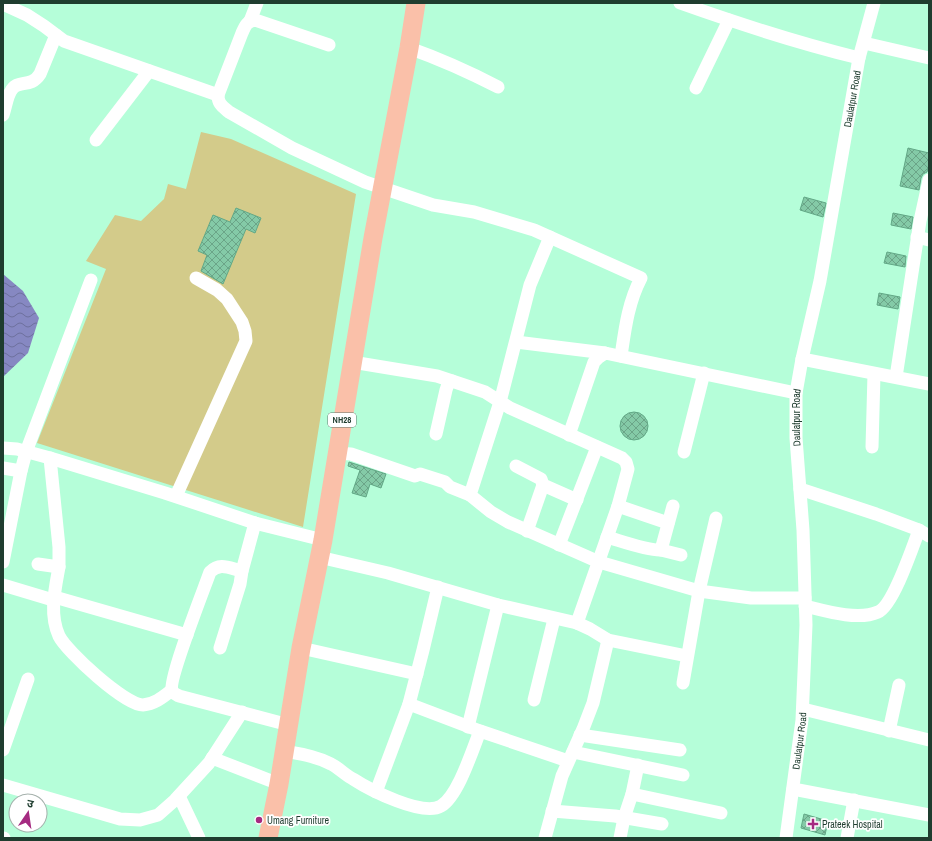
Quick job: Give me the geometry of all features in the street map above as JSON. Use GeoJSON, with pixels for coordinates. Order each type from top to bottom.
{"type":"FeatureCollection","features":[{"type":"Feature","properties":{"kind":"highway","name":"NH28"},"geometry":{"type":"LineString","coordinates":[[268,838],[279,784],[301,648],[321,549],[352,362],[416,3]]}},
{"type":"Feature","properties":{"kind":"street"},"geometry":{"type":"LineString","coordinates":[[257,3],[250,20],[242,33],[218,95],[218,101],[221,106],[292,148],[365,182],[433,205],[480,214],[534,230],[641,278],[633,293],[621,356]]}},
{"type":"Feature","properties":{"kind":"street"},"geometry":{"type":"LineString","coordinates":[[680,3],[803,44],[859,58]]}},
{"type":"Feature","properties":{"kind":"street","name":"Daulatpur Road"},"geometry":{"type":"LineString","coordinates":[[786,838],[803,708],[806,625],[803,530],[796,438],[796,393],[802,358],[820,281],[859,58],[874,3]]}},
{"type":"Feature","properties":{"kind":"street"},"geometry":{"type":"LineString","coordinates":[[3,4],[27,15],[70,43],[218,95]]}},
{"type":"Feature","properties":{"kind":"street"},"geometry":{"type":"LineString","coordinates":[[250,20],[256,20],[329,45]]}},
{"type":"Feature","properties":{"kind":"street"},"geometry":{"type":"LineString","coordinates":[[696,88],[729,20]]}},
{"type":"Feature","properties":{"kind":"street"},"geometry":{"type":"LineString","coordinates":[[3,115],[12,88],[17,85],[29,83],[36,79],[40,74],[56,34]]}},
{"type":"Feature","properties":{"kind":"street"},"geometry":{"type":"LineString","coordinates":[[864,43],[929,58]]}},
{"type":"Feature","properties":{"kind":"street"},"geometry":{"type":"LineString","coordinates":[[409,48],[442,60],[498,87]]}},
{"type":"Feature","properties":{"kind":"street"},"geometry":{"type":"LineString","coordinates":[[96,140],[149,71]]}},
{"type":"Feature","properties":{"kind":"street"},"geometry":{"type":"LineString","coordinates":[[896,377],[923,239],[929,180]]}},
{"type":"Feature","properties":{"kind":"street"},"geometry":{"type":"LineString","coordinates":[[470,495],[500,402],[530,285],[550,237]]}},
{"type":"Feature","properties":{"kind":"street"},"geometry":{"type":"LineString","coordinates":[[176,496],[246,340],[246,331],[242,322],[227,299],[217,290],[196,278]]}},
{"type":"Feature","properties":{"kind":"street"},"geometry":{"type":"LineString","coordinates":[[3,562],[26,452],[91,280]]}},
{"type":"Feature","properties":{"kind":"street"},"geometry":{"type":"LineString","coordinates":[[516,342],[605,353],[796,393]]}},
{"type":"Feature","properties":{"kind":"street"},"geometry":{"type":"LineString","coordinates":[[569,435],[594,362],[598,357],[605,353]]}},
{"type":"Feature","properties":{"kind":"street"},"geometry":{"type":"LineString","coordinates":[[802,358],[874,374],[929,384]]}},
{"type":"Feature","properties":{"kind":"street"},"geometry":{"type":"LineString","coordinates":[[352,362],[437,376],[485,392],[510,408],[622,458],[626,462],[628,469],[618,506],[577,623]]}},
{"type":"Feature","properties":{"kind":"street"},"geometry":{"type":"LineString","coordinates":[[684,452],[704,373]]}},
{"type":"Feature","properties":{"kind":"street"},"geometry":{"type":"LineString","coordinates":[[872,447],[874,374]]}},
{"type":"Feature","properties":{"kind":"street"},"geometry":{"type":"LineString","coordinates":[[436,434],[446,390],[448,384],[452,381]]}},
{"type":"Feature","properties":{"kind":"street"},"geometry":{"type":"LineString","coordinates":[[559,545],[597,447]]}},
{"type":"Feature","properties":{"kind":"street"},"geometry":{"type":"LineString","coordinates":[[3,448],[17,449],[50,458],[176,496],[255,523],[388,573],[498,605],[577,623],[608,640],[687,656]]}},
{"type":"Feature","properties":{"kind":"street"},"geometry":{"type":"LineString","coordinates":[[336,454],[351,454],[415,476],[420,474],[445,482],[450,487],[470,495],[502,518],[527,531],[599,562],[699,591],[751,598],[805,602],[838,614],[866,615],[879,612],[886,606],[924,533],[841,502],[800,489]]}},
{"type":"Feature","properties":{"kind":"street"},"geometry":{"type":"LineString","coordinates":[[50,458],[59,547],[59,567],[54,600],[54,619],[60,637],[76,657],[98,678],[131,702],[141,705],[153,703],[172,690]]}},
{"type":"Feature","properties":{"kind":"street"},"geometry":{"type":"LineString","coordinates":[[516,466],[541,479],[543,485],[527,531]]}},
{"type":"Feature","properties":{"kind":"street"},"geometry":{"type":"LineString","coordinates":[[3,468],[21,471]]}},
{"type":"Feature","properties":{"kind":"street"},"geometry":{"type":"LineString","coordinates":[[543,485],[576,500]]}},
{"type":"Feature","properties":{"kind":"street"},"geometry":{"type":"LineString","coordinates":[[618,506],[668,523]]}},
{"type":"Feature","properties":{"kind":"street"},"geometry":{"type":"LineString","coordinates":[[661,550],[673,506]]}},
{"type":"Feature","properties":{"kind":"street"},"geometry":{"type":"LineString","coordinates":[[683,683],[699,591],[716,518]]}},
{"type":"Feature","properties":{"kind":"street"},"geometry":{"type":"LineString","coordinates":[[220,648],[240,584],[242,570],[255,523]]}},
{"type":"Feature","properties":{"kind":"street"},"geometry":{"type":"LineString","coordinates":[[607,537],[648,549],[661,550],[681,555]]}},
{"type":"Feature","properties":{"kind":"street"},"geometry":{"type":"LineString","coordinates":[[38,564],[59,567]]}},
{"type":"Feature","properties":{"kind":"street"},"geometry":{"type":"LineString","coordinates":[[242,570],[221,566],[215,567],[210,572],[187,635],[173,679],[172,690],[174,694],[179,696],[289,724]]}},
{"type":"Feature","properties":{"kind":"street"},"geometry":{"type":"LineString","coordinates":[[3,585],[54,600],[58,598],[187,635]]}},
{"type":"Feature","properties":{"kind":"street"},"geometry":{"type":"LineString","coordinates":[[376,792],[409,704],[438,587]]}},
{"type":"Feature","properties":{"kind":"street"},"geometry":{"type":"LineString","coordinates":[[284,750],[318,758],[331,764],[376,792],[420,809],[440,807],[449,799],[460,781],[474,729],[498,605]]}},
{"type":"Feature","properties":{"kind":"street"},"geometry":{"type":"LineString","coordinates":[[534,700],[554,618]]}},
{"type":"Feature","properties":{"kind":"street"},"geometry":{"type":"LineString","coordinates":[[545,838],[562,776],[593,703],[608,640]]}},
{"type":"Feature","properties":{"kind":"street"},"geometry":{"type":"LineString","coordinates":[[301,648],[417,674]]}},
{"type":"Feature","properties":{"kind":"street"},"geometry":{"type":"LineString","coordinates":[[3,750],[28,679]]}},
{"type":"Feature","properties":{"kind":"street"},"geometry":{"type":"LineString","coordinates":[[889,731],[899,685]]}},
{"type":"Feature","properties":{"kind":"street"},"geometry":{"type":"LineString","coordinates":[[409,704],[474,729],[571,757],[638,765],[683,774]]}},
{"type":"Feature","properties":{"kind":"street"},"geometry":{"type":"LineString","coordinates":[[803,708],[929,740]]}},
{"type":"Feature","properties":{"kind":"street"},"geometry":{"type":"LineString","coordinates":[[3,785],[120,819],[140,820],[158,815],[179,796],[209,763],[242,712]]}},
{"type":"Feature","properties":{"kind":"street"},"geometry":{"type":"LineString","coordinates":[[580,735],[680,750]]}},
{"type":"Feature","properties":{"kind":"street"},"geometry":{"type":"LineString","coordinates":[[212,758],[279,784]]}},
{"type":"Feature","properties":{"kind":"street"},"geometry":{"type":"LineString","coordinates":[[620,838],[638,765]]}},
{"type":"Feature","properties":{"kind":"street"},"geometry":{"type":"LineString","coordinates":[[793,789],[929,815]]}},
{"type":"Feature","properties":{"kind":"street"},"geometry":{"type":"LineString","coordinates":[[632,794],[721,813]]}},
{"type":"Feature","properties":{"kind":"street"},"geometry":{"type":"LineString","coordinates":[[179,796],[199,838]]}},
{"type":"Feature","properties":{"kind":"street"},"geometry":{"type":"LineString","coordinates":[[847,838],[854,800]]}},
{"type":"Feature","properties":{"kind":"street"},"geometry":{"type":"LineString","coordinates":[[552,812],[596,814],[662,824]]}},
{"type":"Feature","properties":{"kind":"shaded area"},"geometry":{"type":"Polygon","coordinates":[[[201,132],[231,139],[356,194],[303,527],[37,443],[106,269],[86,261],[115,215],[141,221],[164,199],[168,184],[186,189],[201,132]]]}},
{"type":"Feature","properties":{"kind":"water"},"geometry":{"type":"Polygon","coordinates":[[[3,274],[23,291],[39,318],[28,353],[3,377],[3,274]]]}},
{"type":"Feature","properties":{"kind":"building"},"geometry":{"type":"Polygon","coordinates":[[[908,148],[929,153],[927,172],[923,174],[921,178],[919,190],[900,186],[908,148]]]}},
{"type":"Feature","properties":{"kind":"building"},"geometry":{"type":"Polygon","coordinates":[[[804,197],[826,203],[823,217],[800,210],[804,197]]]}},
{"type":"Feature","properties":{"kind":"building"},"geometry":{"type":"Polygon","coordinates":[[[236,208],[261,218],[255,233],[246,229],[223,284],[201,271],[207,255],[198,251],[213,215],[230,222],[236,208]]]}},
{"type":"Feature","properties":{"kind":"building"},"geometry":{"type":"Polygon","coordinates":[[[893,213],[913,217],[911,229],[891,225],[893,213]]]}},
{"type":"Feature","properties":{"kind":"building"},"geometry":{"type":"Polygon","coordinates":[[[887,252],[906,256],[905,267],[884,263],[887,252]]]}},
{"type":"Feature","properties":{"kind":"building"},"geometry":{"type":"Polygon","coordinates":[[[879,293],[900,297],[898,309],[877,305],[879,293]]]}},
{"type":"Feature","properties":{"kind":"building"},"geometry":{"type":"Polygon","coordinates":[[[634,412],[644,416],[648,426],[644,436],[634,440],[624,436],[620,426],[624,416],[634,412]]]}},
{"type":"Feature","properties":{"kind":"building"},"geometry":{"type":"Polygon","coordinates":[[[349,462],[386,474],[381,488],[370,484],[366,497],[352,493],[360,470],[348,466],[349,462]]]}},
{"type":"Feature","properties":{"kind":"building"},"geometry":{"type":"Polygon","coordinates":[[[804,814],[828,821],[825,835],[801,828],[804,814]]]}},
{"type":"Feature","properties":{"kind":"place","name":"Umang Furniture"},"geometry":{"type":"Point","coordinates":[259,820]}},
{"type":"Feature","properties":{"kind":"place","name":"Prateek Hospital"},"geometry":{"type":"Point","coordinates":[813,824]}}]}
